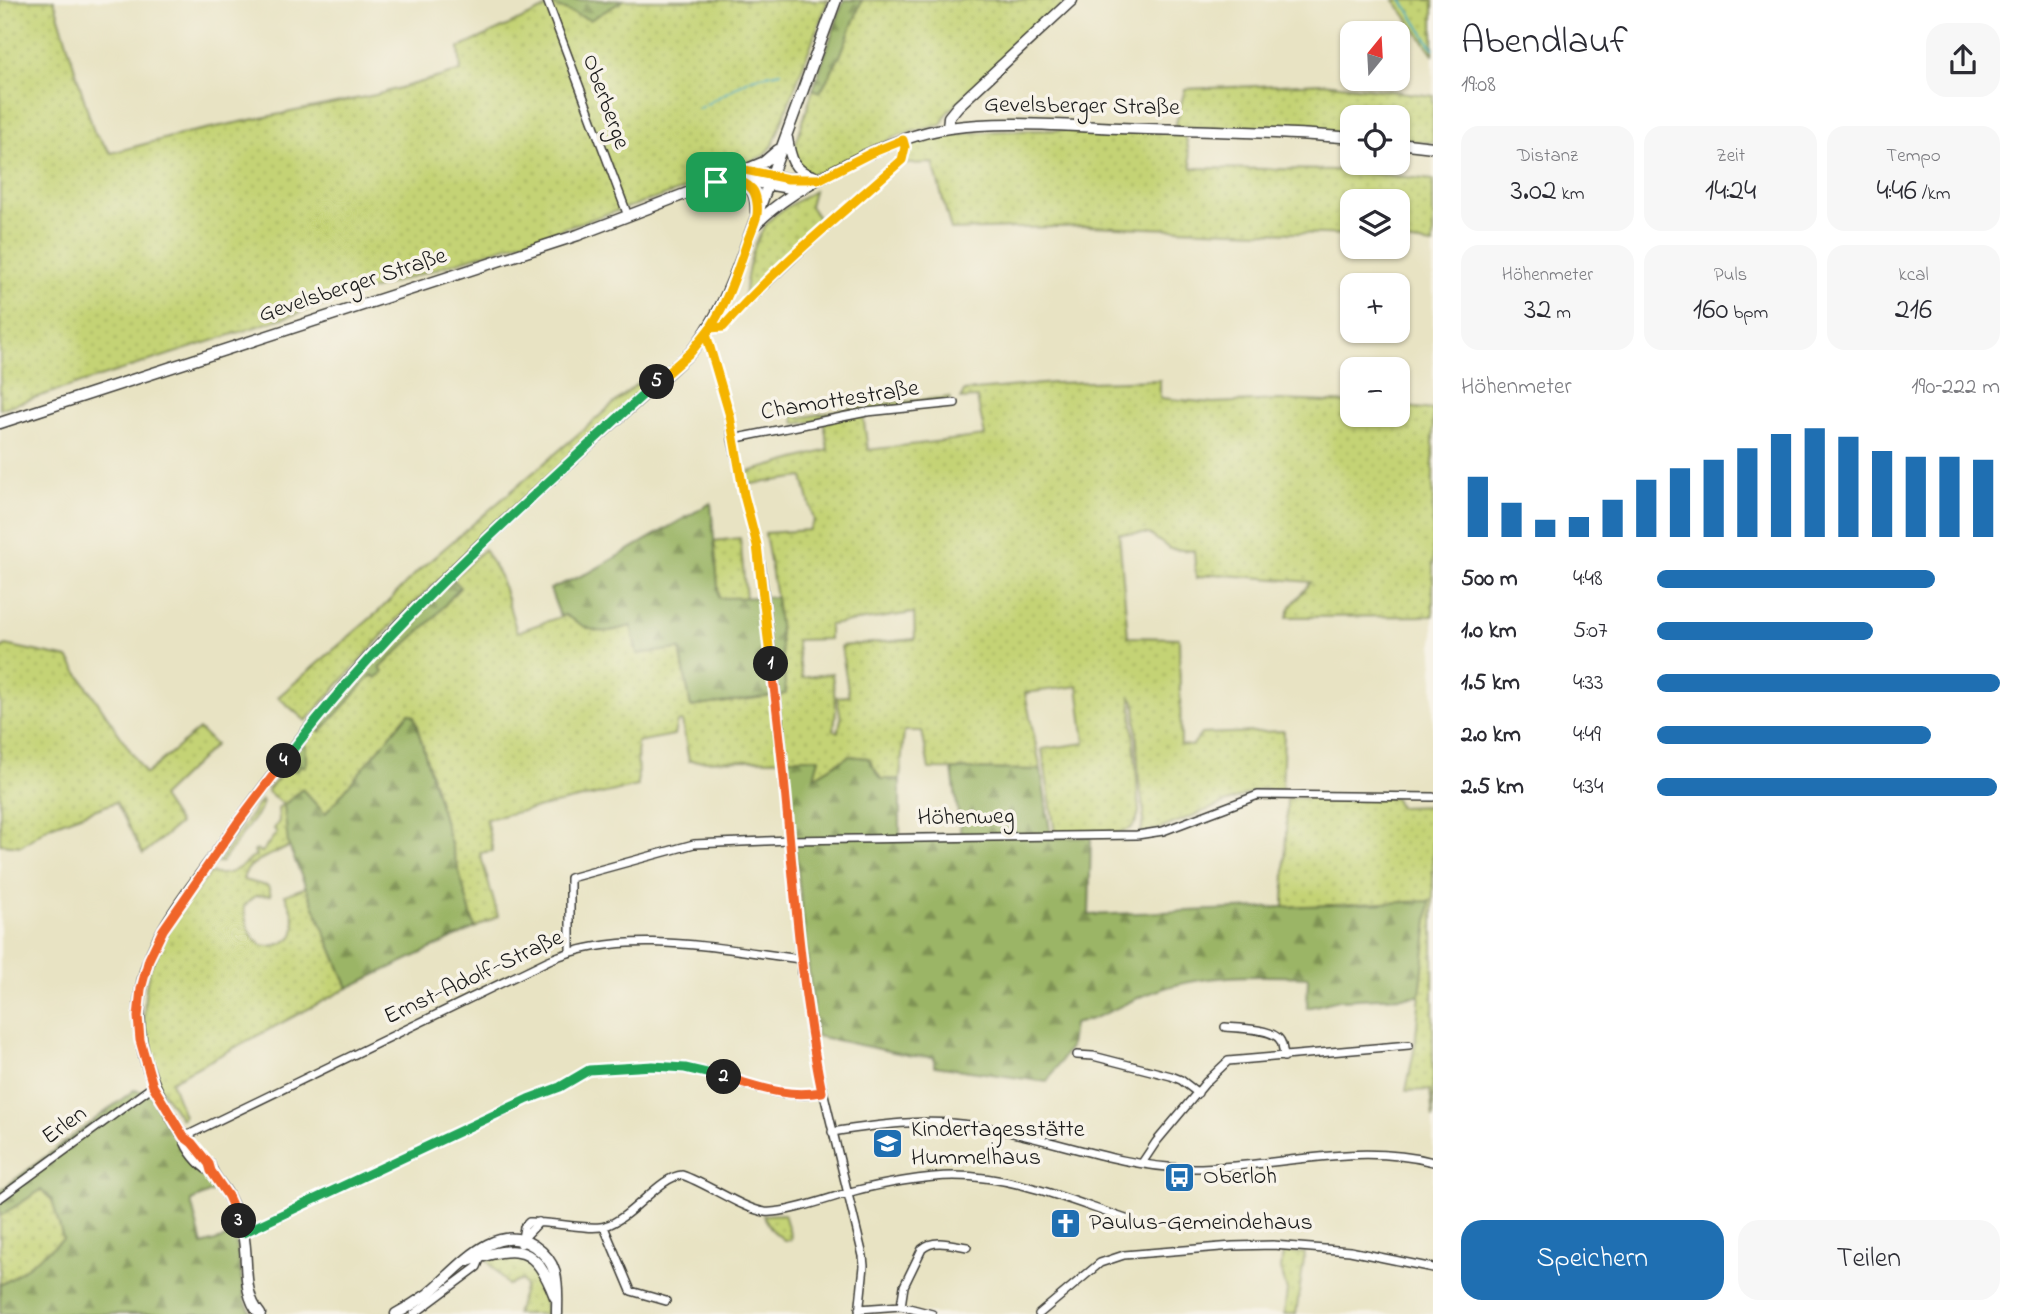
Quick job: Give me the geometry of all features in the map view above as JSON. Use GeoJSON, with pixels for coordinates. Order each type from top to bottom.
{"type":"FeatureCollection","features":[{"type":"Feature","properties":{"kind":"main road"},"geometry":{"type":"LineString","coordinates":[[256,1313],[249,1293],[243,1233],[228,1196],[209,1164],[184,1137],[153,1086],[140,1040],[138,1017],[141,989],[149,959],[163,930],[238,822],[319,714],[400,625],[691,352],[708,331],[723,303],[836,0]]}},
{"type":"Feature","properties":{"kind":"main road"},"geometry":{"type":"LineString","coordinates":[[948,128],[949,117],[958,106],[1072,0]]}},
{"type":"Feature","properties":{"kind":"main road","name":"Gevelsberger Straße"},"geometry":{"type":"LineString","coordinates":[[752,228],[768,212],[803,189],[871,153],[903,140],[948,128],[1006,125],[1245,131],[1340,137]]}},
{"type":"Feature","properties":{"kind":"main road"},"geometry":{"type":"LineString","coordinates":[[745,170],[772,157],[784,140]]}},
{"type":"Feature","properties":{"kind":"main road"},"geometry":{"type":"LineString","coordinates":[[784,140],[796,168],[808,176],[825,177]]}},
{"type":"Feature","properties":{"kind":"main road"},"geometry":{"type":"LineString","coordinates":[[1410,144],[1433,147]]}},
{"type":"Feature","properties":{"kind":"main road","name":"Gevelsberger Straße"},"geometry":{"type":"LineString","coordinates":[[0,423],[527,252],[628,216],[716,182],[729,174],[745,170],[803,189]]}},
{"type":"Feature","properties":{"kind":"main road","name":"Gevelsberger Straße"},"geometry":{"type":"LineString","coordinates":[[716,182],[825,177]]}},
{"type":"Feature","properties":{"kind":"main road"},"geometry":{"type":"LineString","coordinates":[[736,180],[752,189],[757,215]]}},
{"type":"Feature","properties":{"kind":"main road"},"geometry":{"type":"LineString","coordinates":[[396,1314],[428,1294],[473,1253],[496,1242],[522,1240],[538,1249],[550,1262],[558,1282],[559,1293],[556,1300]]}},
{"type":"Feature","properties":{"kind":"main road"},"geometry":{"type":"LineString","coordinates":[[466,1262],[495,1253],[517,1252],[534,1259],[541,1266],[556,1300],[557,1314]]}},
{"type":"Feature","properties":{"kind":"street","name":"Oberberge"},"geometry":{"type":"LineString","coordinates":[[547,0],[628,216]]}},
{"type":"Feature","properties":{"kind":"street"},"geometry":{"type":"LineString","coordinates":[[903,140],[905,147],[902,160],[856,199],[723,327],[708,331],[730,416],[732,439],[761,565],[780,726],[800,959],[813,1049],[864,1266],[859,1312],[901,1306],[932,1314]]}},
{"type":"Feature","properties":{"kind":"street","name":"Chamottestraße"},"geometry":{"type":"LineString","coordinates":[[732,439],[867,412],[955,402]]}},
{"type":"Feature","properties":{"kind":"street","name":"Höhenweg"},"geometry":{"type":"LineString","coordinates":[[570,952],[570,878],[694,844],[1137,835],[1163,831],[1258,795],[1433,797]]}},
{"type":"Feature","properties":{"kind":"street","name":"Ernst-Adolf-Straße"},"geometry":{"type":"LineString","coordinates":[[184,1137],[570,952],[618,944],[661,943],[800,959]]}},
{"type":"Feature","properties":{"kind":"street"},"geometry":{"type":"LineString","coordinates":[[1225,1027],[1248,1028],[1277,1036],[1282,1041],[1284,1057]]}},
{"type":"Feature","properties":{"kind":"street"},"geometry":{"type":"LineString","coordinates":[[1142,1163],[1156,1142],[1228,1061],[1409,1045]]}},
{"type":"Feature","properties":{"kind":"street"},"geometry":{"type":"LineString","coordinates":[[1077,1055],[1093,1056],[1171,1076],[1198,1093]]}},
{"type":"Feature","properties":{"kind":"street"},"geometry":{"type":"LineString","coordinates":[[243,1233],[528,1099],[560,1087],[589,1070],[653,1066],[685,1068],[778,1093],[804,1095],[822,1092]]}},
{"type":"Feature","properties":{"kind":"street","name":"Erlen"},"geometry":{"type":"LineString","coordinates":[[0,1198],[153,1086]]}},
{"type":"Feature","properties":{"kind":"street"},"geometry":{"type":"LineString","coordinates":[[832,1132],[901,1123],[968,1124],[1142,1163],[1182,1168],[1349,1156],[1412,1158],[1433,1162]]}},
{"type":"Feature","properties":{"kind":"street"},"geometry":{"type":"LineString","coordinates":[[517,1252],[528,1222],[604,1227],[630,1211],[675,1175],[696,1180],[765,1212],[918,1179],[984,1176],[1062,1196],[1129,1220]]}},
{"type":"Feature","properties":{"kind":"street"},"geometry":{"type":"LineString","coordinates":[[604,1227],[631,1291],[666,1301]]}},
{"type":"Feature","properties":{"kind":"street"},"geometry":{"type":"LineString","coordinates":[[901,1306],[904,1286],[927,1244],[942,1243],[967,1247]]}},
{"type":"Feature","properties":{"kind":"street"},"geometry":{"type":"LineString","coordinates":[[1039,1314],[1100,1263],[1124,1255],[1273,1245],[1350,1251],[1433,1268]]}},
{"type":"Feature","properties":{"kind":"street"},"geometry":{"type":"LineString","coordinates":[[414,1314],[477,1267],[481,1257]]}},
{"type":"Feature","properties":{"kind":"green space"},"geometry":{"type":"Polygon","coordinates":[[[0,0],[54,0],[94,132],[111,153],[186,133],[375,95],[461,71],[459,48],[552,5],[590,20],[624,0],[828,0],[773,145],[763,156],[682,190],[0,409],[0,0]]]}},
{"type":"Feature","properties":{"kind":"green space"},"geometry":{"type":"Polygon","coordinates":[[[549,0],[624,0],[590,20],[552,5],[549,0]]]}},
{"type":"Feature","properties":{"kind":"green space"},"geometry":{"type":"Polygon","coordinates":[[[844,0],[862,0],[840,56],[820,92],[813,89],[844,0]]]}},
{"type":"Feature","properties":{"kind":"green space"},"geometry":{"type":"Polygon","coordinates":[[[862,0],[1068,0],[947,113],[941,125],[899,135],[821,174],[811,174],[800,168],[794,150],[813,89],[820,92],[840,56],[862,0]]]}},
{"type":"Feature","properties":{"kind":"green space"},"geometry":{"type":"Polygon","coordinates":[[[1394,0],[1433,0],[1433,54],[1410,21],[1394,0]]]}},
{"type":"Feature","properties":{"kind":"green space"},"geometry":{"type":"Polygon","coordinates":[[[1323,83],[1340,85],[1340,91],[1391,91],[1433,96],[1433,143],[1410,140],[1410,105],[1340,105],[1340,133],[1175,127],[1185,89],[1323,83]]]}},
{"type":"Feature","properties":{"kind":"green space"},"geometry":{"type":"Polygon","coordinates":[[[1051,130],[1185,133],[1192,168],[1338,170],[1340,175],[1386,175],[1433,180],[1433,245],[1410,242],[1410,189],[1340,189],[1340,235],[1089,226],[951,230],[933,163],[905,164],[903,160],[908,143],[979,132],[1051,130]]]}},
{"type":"Feature","properties":{"kind":"green space"},"geometry":{"type":"Polygon","coordinates":[[[814,191],[810,206],[820,221],[744,298],[749,265],[761,232],[775,215],[814,191]]]}},
{"type":"Feature","properties":{"kind":"green space"},"geometry":{"type":"Polygon","coordinates":[[[1160,380],[1160,398],[1213,403],[1279,400],[1340,402],[1340,427],[1410,427],[1410,407],[1433,410],[1433,616],[1287,617],[1291,606],[1311,582],[1213,574],[1196,578],[1194,551],[1170,549],[1149,534],[1119,533],[1128,637],[1179,638],[1181,745],[1192,746],[1201,734],[1284,731],[1282,791],[1260,789],[1141,834],[1144,813],[1139,781],[1135,702],[1131,697],[1139,812],[1136,822],[1132,827],[1118,833],[1055,833],[1042,749],[1085,743],[1078,686],[1025,693],[1041,770],[929,769],[922,731],[904,731],[900,779],[881,779],[868,758],[849,756],[813,777],[819,759],[689,761],[682,721],[677,722],[674,735],[637,742],[638,786],[486,819],[493,851],[480,853],[498,916],[475,928],[414,716],[409,713],[325,815],[302,790],[284,805],[289,847],[254,863],[245,873],[243,880],[268,886],[271,895],[255,896],[244,906],[253,938],[265,946],[290,939],[295,927],[294,918],[285,895],[306,887],[348,988],[171,1081],[184,1116],[181,1119],[155,1078],[145,1032],[147,984],[160,944],[210,873],[230,873],[256,855],[256,850],[262,852],[277,832],[274,829],[279,821],[278,808],[283,804],[267,791],[280,777],[298,770],[302,743],[315,728],[320,732],[372,675],[377,677],[383,672],[380,669],[460,588],[453,579],[484,549],[500,576],[517,632],[565,615],[596,630],[612,630],[631,625],[680,649],[691,707],[786,694],[776,597],[765,533],[809,530],[814,521],[803,477],[743,485],[741,474],[828,450],[824,421],[863,415],[868,450],[985,436],[977,398],[961,399],[964,391],[1054,383],[1160,380]],[[914,613],[829,625],[829,639],[796,640],[802,678],[832,673],[836,709],[834,730],[838,732],[841,719],[837,697],[849,696],[841,646],[915,639],[914,613]]]}},
{"type":"Feature","properties":{"kind":"green space"},"geometry":{"type":"Polygon","coordinates":[[[638,383],[643,389],[398,618],[306,721],[278,697],[379,611],[418,571],[638,383]]]}},
{"type":"Feature","properties":{"kind":"green space"},"geometry":{"type":"Polygon","coordinates":[[[950,397],[950,400],[795,424],[793,414],[798,413],[799,418],[869,405],[950,397]]]}},
{"type":"Feature","properties":{"kind":"green space"},"geometry":{"type":"Polygon","coordinates":[[[711,503],[719,598],[776,597],[786,694],[691,707],[680,649],[637,654],[631,626],[603,632],[583,626],[565,615],[560,616],[550,589],[590,572],[711,503]]]}},
{"type":"Feature","properties":{"kind":"green space"},"geometry":{"type":"Polygon","coordinates":[[[740,538],[746,598],[719,599],[714,541],[740,538]]]}},
{"type":"Feature","properties":{"kind":"green space"},"geometry":{"type":"Polygon","coordinates":[[[453,579],[460,587],[433,619],[380,668],[383,673],[377,678],[372,675],[320,732],[315,728],[393,638],[453,579]]]}},
{"type":"Feature","properties":{"kind":"green space"},"geometry":{"type":"Polygon","coordinates":[[[6,645],[68,658],[146,774],[199,729],[215,745],[161,797],[179,824],[143,854],[116,802],[50,826],[21,846],[0,844],[0,648],[6,645]]]}},
{"type":"Feature","properties":{"kind":"green space"},"geometry":{"type":"Polygon","coordinates":[[[409,713],[414,716],[475,928],[348,988],[288,844],[284,805],[302,789],[325,814],[409,713]]]}},
{"type":"Feature","properties":{"kind":"green space"},"geometry":{"type":"Polygon","coordinates":[[[302,743],[306,746],[306,766],[299,766],[298,770],[279,775],[302,743]]]}},
{"type":"Feature","properties":{"kind":"green space"},"geometry":{"type":"Polygon","coordinates":[[[849,756],[868,758],[881,779],[900,779],[900,836],[961,836],[952,769],[1041,770],[1051,838],[1091,837],[1089,915],[1430,901],[1420,996],[1339,1000],[1307,1008],[1308,977],[1230,977],[1171,986],[1073,1024],[1070,1047],[1047,1082],[934,1066],[934,1057],[912,1056],[816,1036],[785,758],[819,758],[814,777],[849,756]]]}},
{"type":"Feature","properties":{"kind":"green space"},"geometry":{"type":"Polygon","coordinates":[[[1287,798],[1395,798],[1399,807],[1433,806],[1433,1119],[1430,1090],[1406,1091],[1415,1046],[1429,902],[1284,907],[1287,798]]]}},
{"type":"Feature","properties":{"kind":"green space"},"geometry":{"type":"Polygon","coordinates":[[[261,800],[263,802],[260,810],[222,862],[217,863],[261,800]]]}},
{"type":"Feature","properties":{"kind":"green space"},"geometry":{"type":"Polygon","coordinates":[[[134,1090],[149,1093],[193,1163],[218,1189],[191,1201],[202,1245],[235,1235],[245,1301],[252,1314],[0,1314],[0,1285],[63,1239],[52,1200],[41,1190],[0,1216],[0,1191],[134,1090]]]}},
{"type":"Feature","properties":{"kind":"green space"},"geometry":{"type":"Polygon","coordinates":[[[41,1190],[52,1199],[64,1239],[0,1285],[0,1216],[41,1190]]]}},
{"type":"Feature","properties":{"kind":"green space"},"geometry":{"type":"Polygon","coordinates":[[[784,1214],[790,1240],[784,1240],[772,1230],[763,1215],[784,1214]]]}},
{"type":"Feature","properties":{"kind":"green space"},"geometry":{"type":"Polygon","coordinates":[[[1283,1252],[1305,1253],[1296,1314],[1284,1314],[1287,1291],[1281,1269],[1283,1252]]]}},
{"type":"Feature","properties":{"kind":"green space"},"geometry":{"type":"Polygon","coordinates":[[[503,1255],[524,1260],[541,1274],[546,1314],[516,1314],[525,1286],[522,1280],[508,1285],[487,1260],[503,1255]]]}},
{"type":"Feature","properties":{"kind":"waterway"},"geometry":{"type":"LineString","coordinates":[[1402,0],[1433,48]]}},
{"type":"Feature","properties":{"kind":"waterway"},"geometry":{"type":"LineString","coordinates":[[698,109],[752,78],[781,72]]}},
{"type":"Feature","properties":{"kind":"place","name":"Kindertagesstätte Hummelhaus"},"geometry":{"type":"Point","coordinates":[888,1144]}},
{"type":"Feature","properties":{"kind":"place","name":"Oberloh"},"geometry":{"type":"Point","coordinates":[1180,1177]}},
{"type":"Feature","properties":{"kind":"place","name":"Paulus-Gemeindehaus"},"geometry":{"type":"Point","coordinates":[1066,1223]}},
{"type":"Feature","properties":{"kind":"route"},"geometry":{"type":"LineString","coordinates":[[716,182],[729,174],[745,170],[788,179],[820,179],[903,140],[905,147],[902,160],[856,199],[723,327],[710,328],[706,334],[691,352],[448,578],[359,669],[319,714],[238,822],[163,930],[149,959],[141,989],[138,1017],[145,1064],[166,1109],[184,1137],[209,1164],[228,1196],[243,1233],[528,1099],[560,1087],[589,1070],[653,1066],[685,1068],[789,1095],[822,1092],[800,959],[780,726],[761,565],[732,439],[730,416],[706,334],[717,317],[740,261],[757,215],[756,201],[752,189],[745,184],[736,180],[716,182]]}}]}
